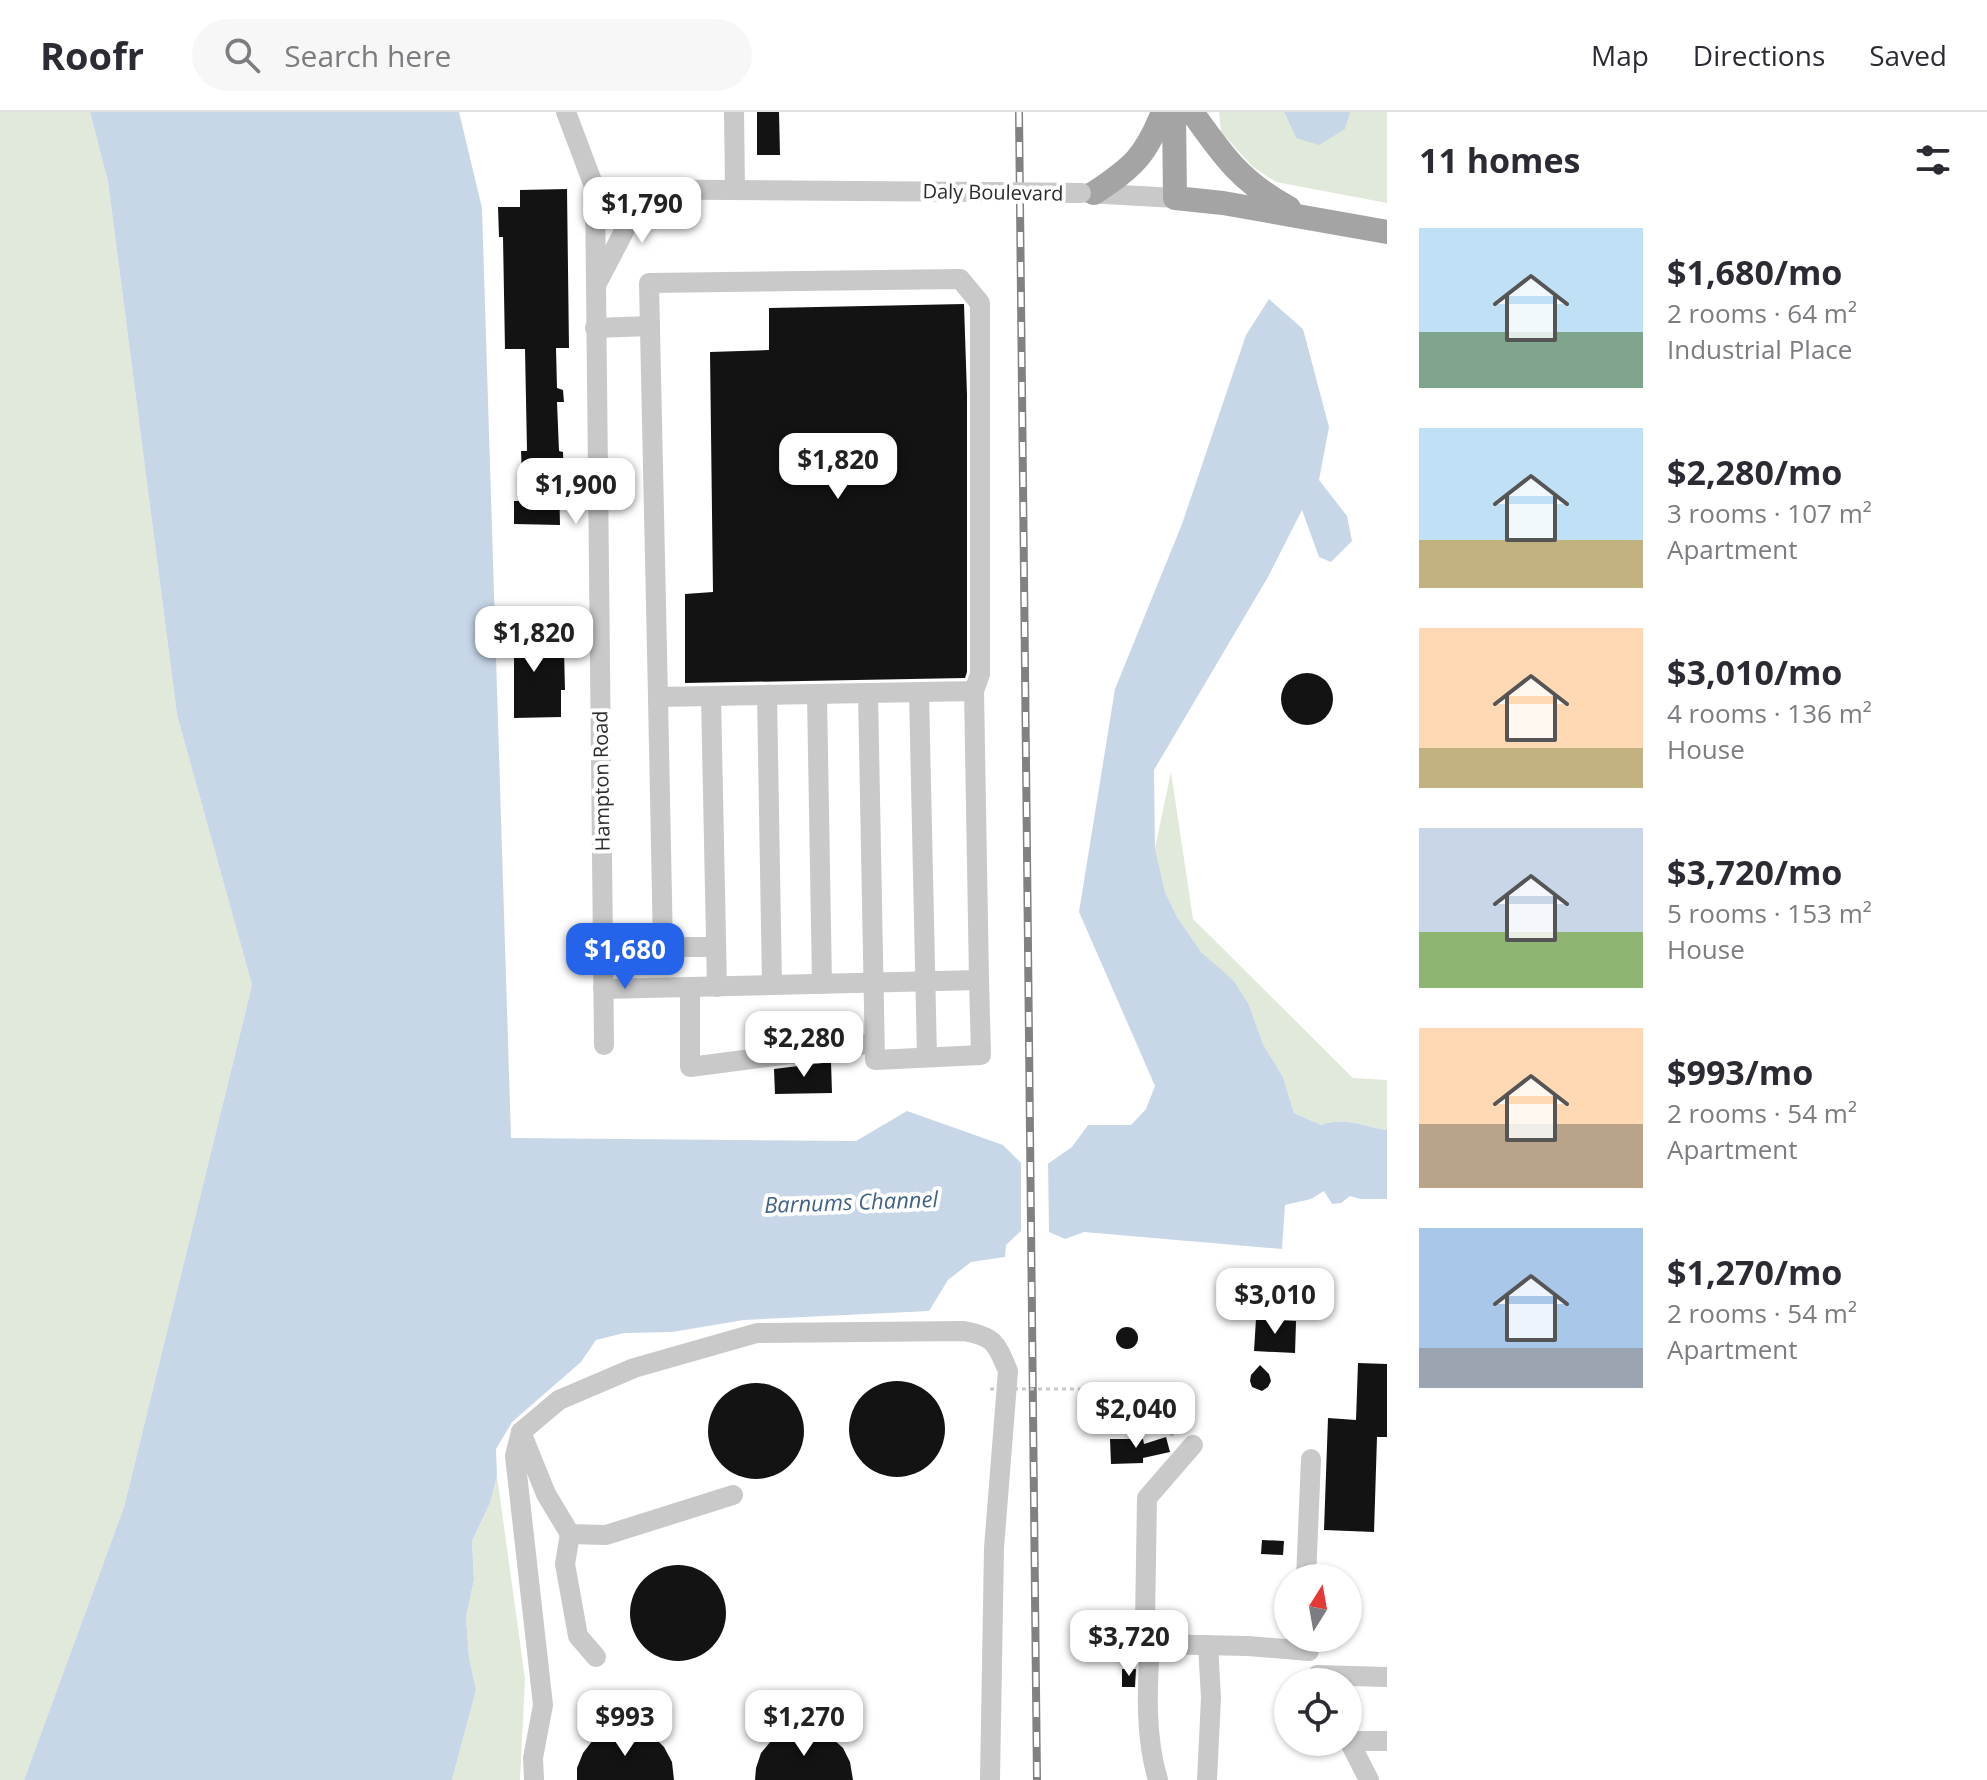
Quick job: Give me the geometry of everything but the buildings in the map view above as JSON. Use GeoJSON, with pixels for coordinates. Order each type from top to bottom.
{"type":"FeatureCollection","features":[{"type":"Feature","properties":{"kind":"main road"},"geometry":{"type":"LineString","coordinates":[[1087,193],[1123,174],[1142,156],[1163,112]]}},
{"type":"Feature","properties":{"kind":"main road"},"geometry":{"type":"LineString","coordinates":[[1174,112],[1175,198]]}},
{"type":"Feature","properties":{"kind":"main road"},"geometry":{"type":"LineString","coordinates":[[1192,112],[1237,172],[1264,195],[1309,219]]}},
{"type":"Feature","properties":{"kind":"main road","name":"Daly Boulevard"},"geometry":{"type":"LineString","coordinates":[[1175,198],[1387,232]]}},
{"type":"Feature","properties":{"kind":"street","name":"Hampton Road"},"geometry":{"type":"LineString","coordinates":[[566,112],[595,189],[604,1045]]}},
{"type":"Feature","properties":{"kind":"street"},"geometry":{"type":"LineString","coordinates":[[734,112],[735,188]]}},
{"type":"Feature","properties":{"kind":"street","name":"Daly Boulevard"},"geometry":{"type":"LineString","coordinates":[[595,189],[1087,193],[1175,198]]}},
{"type":"Feature","properties":{"kind":"street","name":"Hampton Road"},"geometry":{"type":"LineString","coordinates":[[595,288],[631,218],[674,189]]}},
{"type":"Feature","properties":{"kind":"street"},"geometry":{"type":"LineString","coordinates":[[716,947],[663,947],[649,283],[960,279],[980,303],[980,674],[974,691],[981,1055],[875,1060],[868,693]]}},
{"type":"Feature","properties":{"kind":"street"},"geometry":{"type":"LineString","coordinates":[[595,328],[650,326]]}},
{"type":"Feature","properties":{"kind":"street"},"geometry":{"type":"LineString","coordinates":[[658,697],[974,691]]}},
{"type":"Feature","properties":{"kind":"street"},"geometry":{"type":"LineString","coordinates":[[919,692],[927,1057]]}},
{"type":"Feature","properties":{"kind":"street"},"geometry":{"type":"LineString","coordinates":[[767,695],[772,985]]}},
{"type":"Feature","properties":{"kind":"street"},"geometry":{"type":"LineString","coordinates":[[817,695],[822,984]]}},
{"type":"Feature","properties":{"kind":"street"},"geometry":{"type":"LineString","coordinates":[[711,696],[717,987]]}},
{"type":"Feature","properties":{"kind":"street"},"geometry":{"type":"LineString","coordinates":[[603,989],[979,980]]}},
{"type":"Feature","properties":{"kind":"street"},"geometry":{"type":"LineString","coordinates":[[690,987],[690,1067],[874,1043]]}},
{"type":"Feature","properties":{"kind":"street"},"geometry":{"type":"LineString","coordinates":[[534,1780],[533,1758],[543,1705],[515,1456],[521,1432],[559,1400],[634,1368],[757,1333],[964,1331],[988,1336],[998,1348],[1008,1371],[994,1548],[990,1780]]}},
{"type":"Feature","properties":{"kind":"street"},"geometry":{"type":"LineString","coordinates":[[521,1432],[546,1494],[570,1534],[565,1564],[578,1636],[596,1657]]}},
{"type":"Feature","properties":{"kind":"street"},"geometry":{"type":"LineString","coordinates":[[1158,1780],[1151,1756],[1147,1682],[1150,1644],[1145,1623],[1147,1498],[1193,1445]]}},
{"type":"Feature","properties":{"kind":"street"},"geometry":{"type":"LineString","coordinates":[[1307,1564],[1311,1459]]}},
{"type":"Feature","properties":{"kind":"street"},"geometry":{"type":"LineString","coordinates":[[570,1534],[606,1535],[733,1495]]}},
{"type":"Feature","properties":{"kind":"street"},"geometry":{"type":"LineString","coordinates":[[1150,1644],[1274,1645]]}},
{"type":"Feature","properties":{"kind":"street"},"geometry":{"type":"LineString","coordinates":[[1207,1780],[1211,1698],[1208,1645]]}},
{"type":"Feature","properties":{"kind":"street"},"geometry":{"type":"LineString","coordinates":[[1362,1677],[1387,1677]]}},
{"type":"Feature","properties":{"kind":"street"},"geometry":{"type":"LineString","coordinates":[[1362,1740],[1387,1741]]}},
{"type":"Feature","properties":{"kind":"street"},"geometry":{"type":"LineString","coordinates":[[1356,1756],[1369,1780]]}},
{"type":"Feature","properties":{"kind":"path"},"geometry":{"type":"LineString","coordinates":[[990,1389],[1087,1389],[1088,1419],[1093,1418],[1094,1400],[1193,1445]]}},
{"type":"Feature","properties":{"kind":"green space"},"geometry":{"type":"Polygon","coordinates":[[[0,112],[90,112],[108,182],[177,715],[252,985],[124,1507],[24,1780],[0,1780],[0,112]]]}},
{"type":"Feature","properties":{"kind":"green space"},"geometry":{"type":"Polygon","coordinates":[[[1219,112],[1284,112],[1296,138],[1345,129],[1350,112],[1387,112],[1387,203],[1276,182],[1253,167],[1221,132],[1219,112]]]}},
{"type":"Feature","properties":{"kind":"green space"},"geometry":{"type":"Polygon","coordinates":[[[1171,772],[1193,919],[1353,1078],[1387,1080],[1387,1130],[1347,1122],[1321,1125],[1294,1113],[1283,1077],[1263,1044],[1249,1005],[1202,953],[1177,917],[1165,892],[1155,848],[1171,772]]]}},
{"type":"Feature","properties":{"kind":"green space"},"geometry":{"type":"Polygon","coordinates":[[[497,1476],[525,1679],[520,1780],[452,1780],[476,1690],[469,1657],[466,1617],[474,1580],[472,1541],[490,1503],[497,1476]]]}},
{"type":"Feature","properties":{"kind":"water","name":"Barnums Channel"},"geometry":{"type":"Polygon","coordinates":[[[90,112],[459,112],[482,208],[511,1138],[856,1141],[907,1111],[1003,1145],[1021,1163],[1049,1163],[1072,1147],[1088,1125],[1131,1125],[1146,1109],[1155,1086],[1079,912],[1115,689],[1182,524],[1246,335],[1269,299],[1303,329],[1329,427],[1319,480],[1347,516],[1352,541],[1331,562],[1319,557],[1302,510],[1268,577],[1154,770],[1155,848],[1165,892],[1177,917],[1202,953],[1234,981],[1249,1005],[1263,1044],[1283,1077],[1294,1113],[1321,1125],[1347,1122],[1387,1130],[1387,1199],[1350,1196],[1341,1203],[1332,1204],[1324,1191],[1311,1199],[1285,1205],[1282,1249],[1084,1232],[1065,1239],[1047,1231],[1022,1230],[1006,1245],[1005,1257],[971,1262],[948,1280],[929,1311],[744,1320],[672,1332],[624,1333],[596,1340],[581,1362],[512,1422],[496,1449],[497,1476],[490,1503],[472,1541],[474,1580],[466,1617],[469,1657],[476,1690],[452,1780],[24,1780],[124,1507],[252,985],[177,715],[108,182],[90,112]]]}},
{"type":"Feature","properties":{"kind":"water"},"geometry":{"type":"Polygon","coordinates":[[[1284,112],[1350,113],[1345,129],[1319,145],[1296,138],[1284,112]]]}},
{"type":"Feature","properties":{"kind":"pier"},"geometry":{"type":"Polygon","coordinates":[[[1048,1160],[1049,1234],[1021,1234],[1021,1161],[1048,1160]]]}},
{"type":"Feature","properties":{"kind":"railway"},"geometry":{"type":"LineString","coordinates":[[1019,112],[1037,1780]]}}]}
